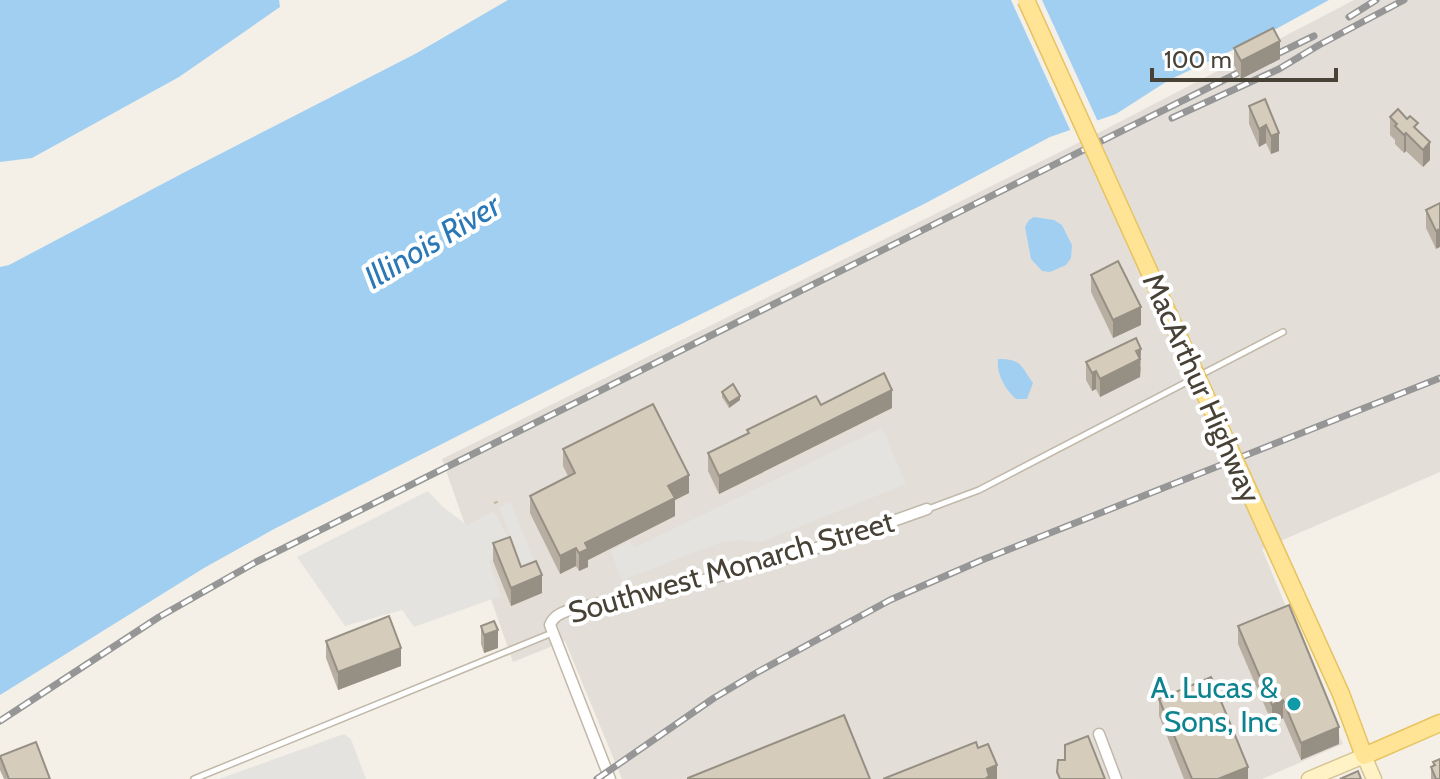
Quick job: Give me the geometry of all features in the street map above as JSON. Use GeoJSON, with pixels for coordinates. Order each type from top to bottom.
{"type":"FeatureCollection","features":[{"type":"Feature","properties":{"kind":"main road","name":"MacArthur Highway"},"geometry":{"type":"LineString","coordinates":[[1026,0],[1335,679],[1374,779]]}},
{"type":"Feature","properties":{"kind":"main road"},"geometry":{"type":"LineString","coordinates":[[1309,779],[1440,723]]}},
{"type":"Feature","properties":{"kind":"street","name":"Southwest Monarch Street"},"geometry":{"type":"LineString","coordinates":[[553,633],[552,620],[577,608],[685,585],[794,556],[927,509]]}},
{"type":"Feature","properties":{"kind":"street"},"geometry":{"type":"LineString","coordinates":[[553,633],[610,779]]}},
{"type":"Feature","properties":{"kind":"street"},"geometry":{"type":"LineString","coordinates":[[1099,734],[1116,779]]}},
{"type":"Feature","properties":{"kind":"lane"},"geometry":{"type":"LineString","coordinates":[[927,509],[979,490],[1283,332]]}},
{"type":"Feature","properties":{"kind":"lane","name":"Southwest Monarch Street"},"geometry":{"type":"LineString","coordinates":[[194,779],[553,633]]}},
{"type":"Feature","properties":{"kind":"path"},"geometry":{"type":"LineString","coordinates":[[494,503],[500,501]]}},
{"type":"Feature","properties":{"kind":"shaded area"},"geometry":{"type":"Polygon","coordinates":[[[1354,0],[1440,0],[1440,472],[1262,549],[1343,744],[1262,779],[622,779],[565,641],[513,662],[442,459],[1102,131],[1354,0]]]}},
{"type":"Feature","properties":{"kind":"shaded area"},"geometry":{"type":"Polygon","coordinates":[[[882,428],[906,484],[761,542],[722,542],[622,580],[611,551],[630,541],[634,548],[882,428]]]}},
{"type":"Feature","properties":{"kind":"shaded area"},"geometry":{"type":"Polygon","coordinates":[[[428,491],[467,525],[494,511],[514,550],[489,561],[501,596],[414,627],[402,610],[345,626],[297,557],[428,491]]]}},
{"type":"Feature","properties":{"kind":"shaded area"},"geometry":{"type":"Polygon","coordinates":[[[510,502],[535,563],[524,568],[499,507],[510,502]]]}},
{"type":"Feature","properties":{"kind":"shaded area"},"geometry":{"type":"Polygon","coordinates":[[[344,734],[351,739],[366,779],[219,779],[344,734]]]}},
{"type":"Feature","properties":{"kind":"water"},"geometry":{"type":"Polygon","coordinates":[[[0,0],[279,0],[280,7],[179,77],[32,158],[0,162],[0,0]]]}},
{"type":"Feature","properties":{"kind":"water","name":"Illinois River"},"geometry":{"type":"Polygon","coordinates":[[[508,0],[1329,0],[1267,34],[1169,80],[1116,114],[1050,137],[924,204],[274,529],[204,568],[0,695],[0,267],[415,54],[508,0]]]}},
{"type":"Feature","properties":{"kind":"water"},"geometry":{"type":"Polygon","coordinates":[[[1034,217],[1054,220],[1062,225],[1072,245],[1071,258],[1066,265],[1050,272],[1042,271],[1031,259],[1025,227],[1034,217]]]}},
{"type":"Feature","properties":{"kind":"water"},"geometry":{"type":"Polygon","coordinates":[[[998,359],[1012,360],[1023,367],[1033,383],[1027,399],[1016,399],[1008,391],[1000,376],[998,359]]]}},
{"type":"Feature","properties":{"kind":"pier"},"geometry":{"type":"Polygon","coordinates":[[[1011,0],[1042,0],[1099,124],[1072,134],[1011,0]]]}},
{"type":"Feature","properties":{"kind":"building"},"geometry":{"type":"Polygon","coordinates":[[[1273,28],[1280,41],[1241,61],[1234,48],[1273,28]]]}},
{"type":"Feature","properties":{"kind":"building"},"geometry":{"type":"Polygon","coordinates":[[[1265,99],[1279,133],[1271,136],[1266,125],[1259,129],[1249,106],[1265,99]]]}},
{"type":"Feature","properties":{"kind":"building"},"geometry":{"type":"Polygon","coordinates":[[[1398,109],[1407,119],[1410,116],[1418,123],[1414,127],[1430,142],[1423,150],[1395,126],[1397,124],[1390,117],[1398,109]]]}},
{"type":"Feature","properties":{"kind":"building"},"geometry":{"type":"Polygon","coordinates":[[[1440,203],[1440,229],[1436,231],[1426,210],[1440,203]]]}},
{"type":"Feature","properties":{"kind":"building"},"geometry":{"type":"Polygon","coordinates":[[[1118,261],[1141,307],[1113,320],[1091,275],[1118,261]]]}},
{"type":"Feature","properties":{"kind":"building"},"geometry":{"type":"Polygon","coordinates":[[[1136,338],[1141,349],[1136,351],[1140,359],[1100,379],[1096,371],[1092,373],[1086,362],[1136,338]]]}},
{"type":"Feature","properties":{"kind":"building"},"geometry":{"type":"Polygon","coordinates":[[[884,373],[892,390],[719,476],[708,453],[816,396],[821,405],[884,373]]]}},
{"type":"Feature","properties":{"kind":"building"},"geometry":{"type":"Polygon","coordinates":[[[733,384],[740,396],[729,403],[722,392],[733,384]]]}},
{"type":"Feature","properties":{"kind":"building"},"geometry":{"type":"Polygon","coordinates":[[[653,404],[689,475],[668,486],[675,498],[585,543],[588,549],[579,553],[576,548],[560,556],[530,496],[575,473],[563,449],[653,404]]]}},
{"type":"Feature","properties":{"kind":"building"},"geometry":{"type":"Polygon","coordinates":[[[510,537],[521,567],[536,561],[542,575],[511,588],[493,543],[510,537]]]}},
{"type":"Feature","properties":{"kind":"building","name":"A. Lucas & Sons, Inc"},"geometry":{"type":"Polygon","coordinates":[[[1289,605],[1339,727],[1301,743],[1283,700],[1272,705],[1238,626],[1289,605]]]}},
{"type":"Feature","properties":{"kind":"building"},"geometry":{"type":"Polygon","coordinates":[[[389,616],[401,648],[338,672],[326,641],[389,616]]]}},
{"type":"Feature","properties":{"kind":"building"},"geometry":{"type":"Polygon","coordinates":[[[494,621],[498,630],[484,635],[481,626],[494,621]]]}},
{"type":"Feature","properties":{"kind":"building","name":"A. Lucas & Sons, Inc"},"geometry":{"type":"Polygon","coordinates":[[[1211,677],[1248,767],[1218,779],[1192,779],[1159,699],[1211,677]]]}},
{"type":"Feature","properties":{"kind":"building"},"geometry":{"type":"Polygon","coordinates":[[[844,715],[870,779],[688,779],[688,778],[844,715]]]}},
{"type":"Feature","properties":{"kind":"building"},"geometry":{"type":"Polygon","coordinates":[[[1088,736],[1105,779],[1060,779],[1058,760],[1065,760],[1065,745],[1088,736]]]}},
{"type":"Feature","properties":{"kind":"building"},"geometry":{"type":"Polygon","coordinates":[[[36,742],[50,779],[9,779],[0,756],[36,742]]]}},
{"type":"Feature","properties":{"kind":"building"},"geometry":{"type":"Polygon","coordinates":[[[976,742],[978,748],[988,744],[997,765],[987,769],[989,776],[985,779],[883,779],[976,742]]]}},
{"type":"Feature","properties":{"kind":"building"},"geometry":{"type":"Polygon","coordinates":[[[1440,759],[1440,779],[1436,779],[1431,767],[1435,765],[1433,762],[1440,759]]]}},
{"type":"Feature","properties":{"kind":"building"},"geometry":{"type":"Polygon","coordinates":[[[1358,771],[1361,779],[1340,779],[1358,771]]]}},
{"type":"Feature","properties":{"kind":"railway"},"geometry":{"type":"LineString","coordinates":[[1349,17],[1376,0]]}},
{"type":"Feature","properties":{"kind":"railway"},"geometry":{"type":"LineString","coordinates":[[1172,118],[1279,69],[1404,0]]}},
{"type":"Feature","properties":{"kind":"railway"},"geometry":{"type":"LineString","coordinates":[[1277,54],[1314,36]]}},
{"type":"Feature","properties":{"kind":"railway"},"geometry":{"type":"LineString","coordinates":[[0,721],[159,617],[256,562],[1238,73]]}},
{"type":"Feature","properties":{"kind":"railway"},"geometry":{"type":"LineString","coordinates":[[597,779],[714,698],[890,600],[982,560],[1440,378]]}},
{"type":"Feature","properties":{"kind":"place","name":"A. Lucas & Sons, Inc"},"geometry":{"type":"Point","coordinates":[1294,704]}}]}
